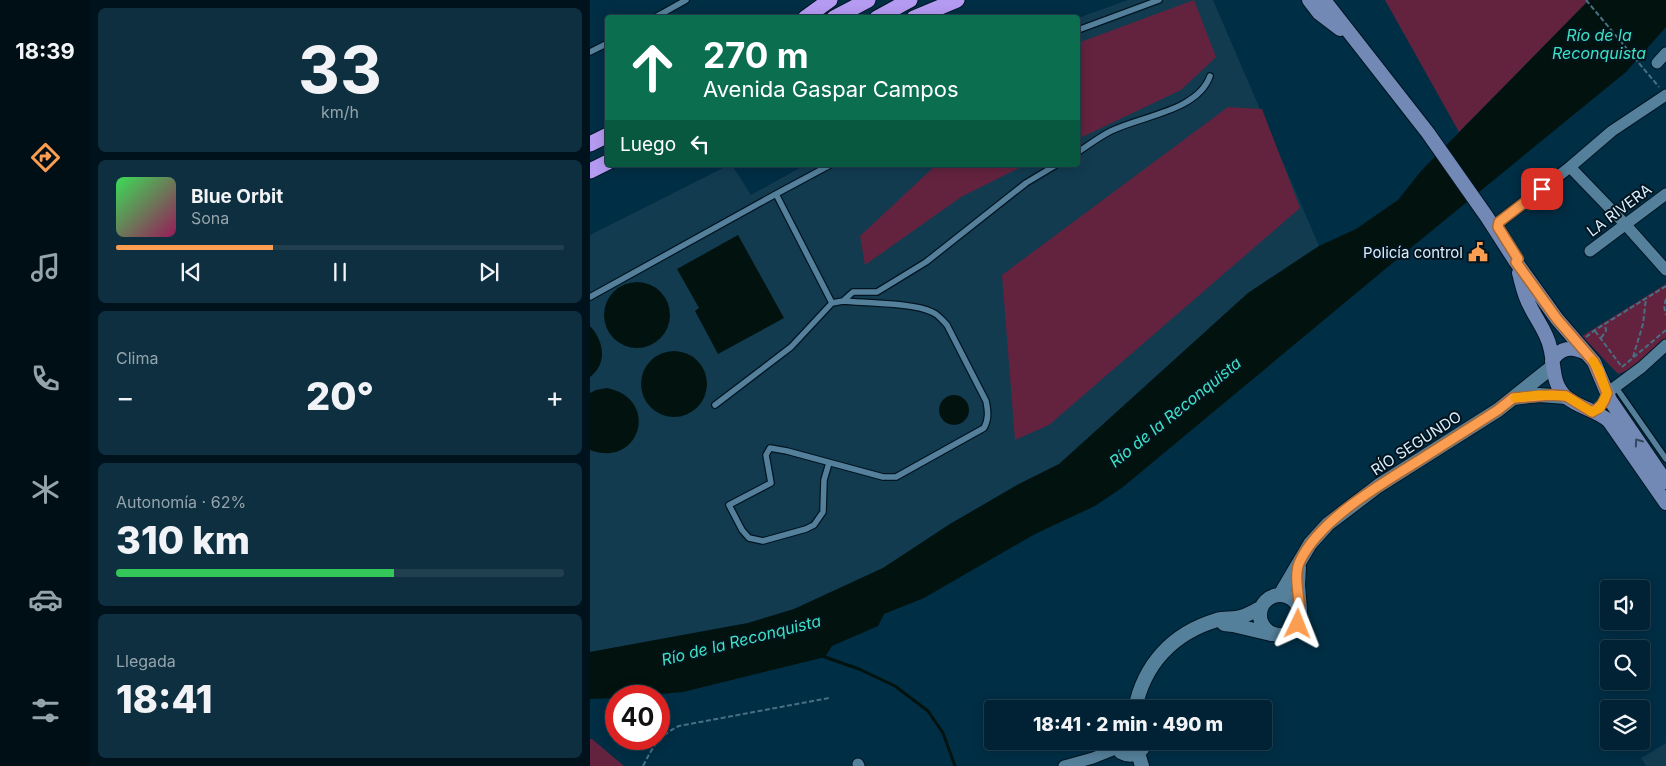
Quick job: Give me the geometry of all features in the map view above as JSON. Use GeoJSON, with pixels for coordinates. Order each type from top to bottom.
{"type":"FeatureCollection","features":[{"type":"Feature","properties":{"kind":"highway"},"geometry":{"type":"LineString","coordinates":[[809,15],[830,0]]}},
{"type":"Feature","properties":{"kind":"highway"},"geometry":{"type":"LineString","coordinates":[[840,15],[868,0]]}},
{"type":"Feature","properties":{"kind":"highway"},"geometry":{"type":"LineString","coordinates":[[882,15],[910,0]]}},
{"type":"Feature","properties":{"kind":"highway"},"geometry":{"type":"LineString","coordinates":[[921,15],[957,0]]}},
{"type":"Feature","properties":{"kind":"highway"},"geometry":{"type":"LineString","coordinates":[[590,144],[605,136]]}},
{"type":"Feature","properties":{"kind":"highway"},"geometry":{"type":"LineString","coordinates":[[590,171],[605,164]]}},
{"type":"Feature","properties":{"kind":"main road"},"geometry":{"type":"LineString","coordinates":[[1309,0],[1319,12],[1359,46]]}},
{"type":"Feature","properties":{"kind":"main road"},"geometry":{"type":"LineString","coordinates":[[1324,0],[1428,133],[1557,319],[1599,370],[1611,390],[1614,408],[1666,482]]}},
{"type":"Feature","properties":{"kind":"main road"},"geometry":{"type":"LineString","coordinates":[[1516,262],[1528,304],[1550,345],[1554,379],[1566,396],[1592,412],[1604,416],[1666,503]]}},
{"type":"Feature","properties":{"kind":"main road"},"geometry":{"type":"LineString","coordinates":[[1552,364],[1555,355],[1564,349],[1582,348]]}},
{"type":"Feature","properties":{"kind":"main road"},"geometry":{"type":"LineString","coordinates":[[1592,412],[1600,408],[1611,390]]}},
{"type":"Feature","properties":{"kind":"street"},"geometry":{"type":"LineString","coordinates":[[1656,63],[1666,53]]}},
{"type":"Feature","properties":{"kind":"street"},"geometry":{"type":"LineString","coordinates":[[1516,262],[1518,259],[1516,253],[1500,231],[1498,227],[1499,222],[1570,167],[1612,131],[1666,95]]}},
{"type":"Feature","properties":{"kind":"street"},"geometry":{"type":"LineString","coordinates":[[1570,167],[1666,270]]}},
{"type":"Feature","properties":{"kind":"street","name":"LA RIVERA"},"geometry":{"type":"LineString","coordinates":[[1590,251],[1666,194]]}},
{"type":"Feature","properties":{"kind":"street"},"geometry":{"type":"LineString","coordinates":[[1611,390],[1666,345]]}},
{"type":"Feature","properties":{"kind":"street","name":"RÍO SEGUNDO"},"geometry":{"type":"LineString","coordinates":[[1280,595],[1310,544],[1328,524],[1378,486],[1498,410],[1552,364]]}},
{"type":"Feature","properties":{"kind":"street"},"geometry":{"type":"LineString","coordinates":[[1513,398],[1539,395],[1566,396]]}},
{"type":"Feature","properties":{"kind":"street","name":"RÍO SEGUNDO"},"geometry":{"type":"LineString","coordinates":[[1299,563],[1300,611]]}},
{"type":"Feature","properties":{"kind":"street"},"geometry":{"type":"LineString","coordinates":[[1138,700],[1144,680],[1157,658],[1170,645],[1185,635],[1208,623],[1223,618],[1244,616],[1260,608],[1269,597],[1280,595],[1293,599],[1300,611],[1300,618],[1294,630],[1288,634],[1274,635],[1233,625],[1208,623]]}},
{"type":"Feature","properties":{"kind":"street"},"geometry":{"type":"LineString","coordinates":[[1260,608],[1259,614],[1263,628],[1274,635]]}},
{"type":"Feature","properties":{"kind":"street"},"geometry":{"type":"LineString","coordinates":[[1064,766],[1093,758],[1108,750]]}},
{"type":"Feature","properties":{"kind":"street"},"geometry":{"type":"LineString","coordinates":[[1122,750],[1126,754],[1140,760]]}},
{"type":"Feature","properties":{"kind":"lane"},"geometry":{"type":"LineString","coordinates":[[659,15],[686,0]]}},
{"type":"Feature","properties":{"kind":"lane"},"geometry":{"type":"LineString","coordinates":[[1080,29],[1159,0]]}},
{"type":"Feature","properties":{"kind":"lane"},"geometry":{"type":"LineString","coordinates":[[590,52],[605,44]]}},
{"type":"Feature","properties":{"kind":"lane"},"geometry":{"type":"LineString","coordinates":[[1080,151],[1112,131],[1191,99],[1207,85],[1210,76]]}},
{"type":"Feature","properties":{"kind":"lane"},"geometry":{"type":"LineString","coordinates":[[590,297],[826,167]]}},
{"type":"Feature","properties":{"kind":"lane"},"geometry":{"type":"LineString","coordinates":[[843,301],[852,292],[877,292],[926,262],[1026,183],[1053,167]]}},
{"type":"Feature","properties":{"kind":"lane"},"geometry":{"type":"LineString","coordinates":[[776,194],[832,303]]}},
{"type":"Feature","properties":{"kind":"lane"},"geometry":{"type":"LineString","coordinates":[[715,405],[791,347],[832,303],[843,301],[917,308],[938,315],[947,325],[986,401],[988,422],[984,428],[896,477],[883,478],[787,450],[770,448],[766,455],[771,483],[729,505],[742,530],[749,538],[762,541],[814,525],[823,512],[824,480],[830,463]]}},
{"type":"Feature","properties":{"kind":"lane"},"geometry":{"type":"LineString","coordinates":[[1611,390],[1666,459]]}},
{"type":"Feature","properties":{"kind":"path"},"geometry":{"type":"LineString","coordinates":[[1586,0],[1666,95]]}},
{"type":"Feature","properties":{"kind":"path"},"geometry":{"type":"LineString","coordinates":[[1582,348],[1595,330],[1666,286]]}},
{"type":"Feature","properties":{"kind":"path"},"geometry":{"type":"LineString","coordinates":[[1633,358],[1642,324],[1646,298]]}},
{"type":"Feature","properties":{"kind":"path"},"geometry":{"type":"LineString","coordinates":[[1666,299],[1664,306],[1666,315]]}},
{"type":"Feature","properties":{"kind":"path"},"geometry":{"type":"LineString","coordinates":[[1601,338],[1606,331],[1604,324]]}},
{"type":"Feature","properties":{"kind":"path"},"geometry":{"type":"LineString","coordinates":[[1595,330],[1620,365],[1625,366],[1666,330]]}},
{"type":"Feature","properties":{"kind":"path"},"geometry":{"type":"LineString","coordinates":[[643,766],[658,740],[667,732],[679,726],[829,698]]}},
{"type":"Feature","properties":{"kind":"shaded area"},"geometry":{"type":"Polygon","coordinates":[[[1128,0],[1213,0],[1319,246],[1248,293],[1060,464],[1019,484],[950,524],[883,568],[794,609],[748,623],[590,652],[590,235],[725,167],[733,167],[751,195],[801,167],[1080,167],[1080,17],[1128,0]]]}},
{"type":"Feature","properties":{"kind":"shaded area"},"geometry":{"type":"Polygon","coordinates":[[[1194,0],[1216,57],[1181,90],[1080,138],[1080,42],[1194,0]]]}},
{"type":"Feature","properties":{"kind":"shaded area"},"geometry":{"type":"Polygon","coordinates":[[[1385,0],[1589,0],[1459,132],[1385,0]]]}},
{"type":"Feature","properties":{"kind":"shaded area"},"geometry":{"type":"Polygon","coordinates":[[[1228,107],[1262,109],[1300,208],[1049,425],[1015,440],[1002,275],[1228,107]]]}},
{"type":"Feature","properties":{"kind":"shaded area"},"geometry":{"type":"Polygon","coordinates":[[[934,167],[1021,167],[961,197],[865,265],[860,236],[934,167]]]}},
{"type":"Feature","properties":{"kind":"shaded area"},"geometry":{"type":"Polygon","coordinates":[[[1666,284],[1666,338],[1631,369],[1618,374],[1582,336],[1666,284]]]}},
{"type":"Feature","properties":{"kind":"shaded area"},"geometry":{"type":"Polygon","coordinates":[[[590,739],[592,739],[624,766],[590,766],[590,739]]]}},
{"type":"Feature","properties":{"kind":"shaded area"},"geometry":{"type":"Polygon","coordinates":[[[1666,743],[1666,766],[1646,766],[1641,758],[1666,743]]]}},
{"type":"Feature","properties":{"kind":"water","name":"Río de la Reconquista"},"geometry":{"type":"Polygon","coordinates":[[[1589,0],[1666,0],[1666,27],[1626,72],[1123,487],[1095,506],[1035,534],[924,598],[884,614],[878,626],[832,646],[825,657],[683,692],[670,693],[670,685],[605,685],[605,698],[590,699],[590,652],[748,623],[794,609],[883,568],[950,524],[1019,484],[1059,464],[1248,293],[1319,246],[1356,229],[1398,200],[1421,171],[1589,0]]]}},
{"type":"Feature","properties":{"kind":"water"},"geometry":{"type":"Polygon","coordinates":[[[738,235],[784,318],[718,354],[695,311],[699,308],[677,269],[738,235]]]}},
{"type":"Feature","properties":{"kind":"water"},"geometry":{"type":"Polygon","coordinates":[[[637,282],[650,285],[660,292],[667,302],[670,315],[667,328],[660,338],[650,345],[637,348],[624,345],[614,338],[607,328],[604,315],[607,302],[614,292],[624,285],[637,282]]]}},
{"type":"Feature","properties":{"kind":"water"},"geometry":{"type":"Polygon","coordinates":[[[590,326],[601,345],[602,359],[596,371],[590,377],[590,326]]]}},
{"type":"Feature","properties":{"kind":"water"},"geometry":{"type":"Polygon","coordinates":[[[674,351],[687,354],[697,361],[704,371],[707,384],[704,397],[697,407],[687,414],[674,417],[661,414],[651,407],[644,397],[641,384],[644,371],[651,361],[661,354],[674,351]]]}},
{"type":"Feature","properties":{"kind":"water"},"geometry":{"type":"Polygon","coordinates":[[[607,388],[624,395],[634,405],[639,417],[638,430],[632,442],[621,450],[607,453],[590,450],[590,393],[607,388]]]}},
{"type":"Feature","properties":{"kind":"water"},"geometry":{"type":"Polygon","coordinates":[[[954,395],[965,399],[969,410],[965,421],[954,425],[943,421],[939,410],[943,399],[954,395]]]}},
{"type":"Feature","properties":{"kind":"waterway"},"geometry":{"type":"LineString","coordinates":[[822,656],[859,669],[895,686],[928,711],[943,733],[955,766]]}},
{"type":"Feature","properties":{"kind":"slow traffic"},"geometry":{"type":"LineString","coordinates":[[1515,398],[1539,395],[1566,396],[1592,412],[1600,408],[1607,393],[1599,370],[1593,361]]}},
{"type":"Feature","properties":{"kind":"place","name":"Policía control"},"geometry":{"type":"Point","coordinates":[1478,252]}},
{"type":"Feature","properties":{"kind":"route"},"geometry":{"type":"LineString","coordinates":[[1298,624],[1300,618],[1299,563],[1310,544],[1328,524],[1378,486],[1498,410],[1513,398],[1539,395],[1566,396],[1592,412],[1600,408],[1603,403],[1607,393],[1599,370],[1557,319],[1516,262],[1518,259],[1516,253],[1498,227],[1499,222],[1542,189]]}}]}
